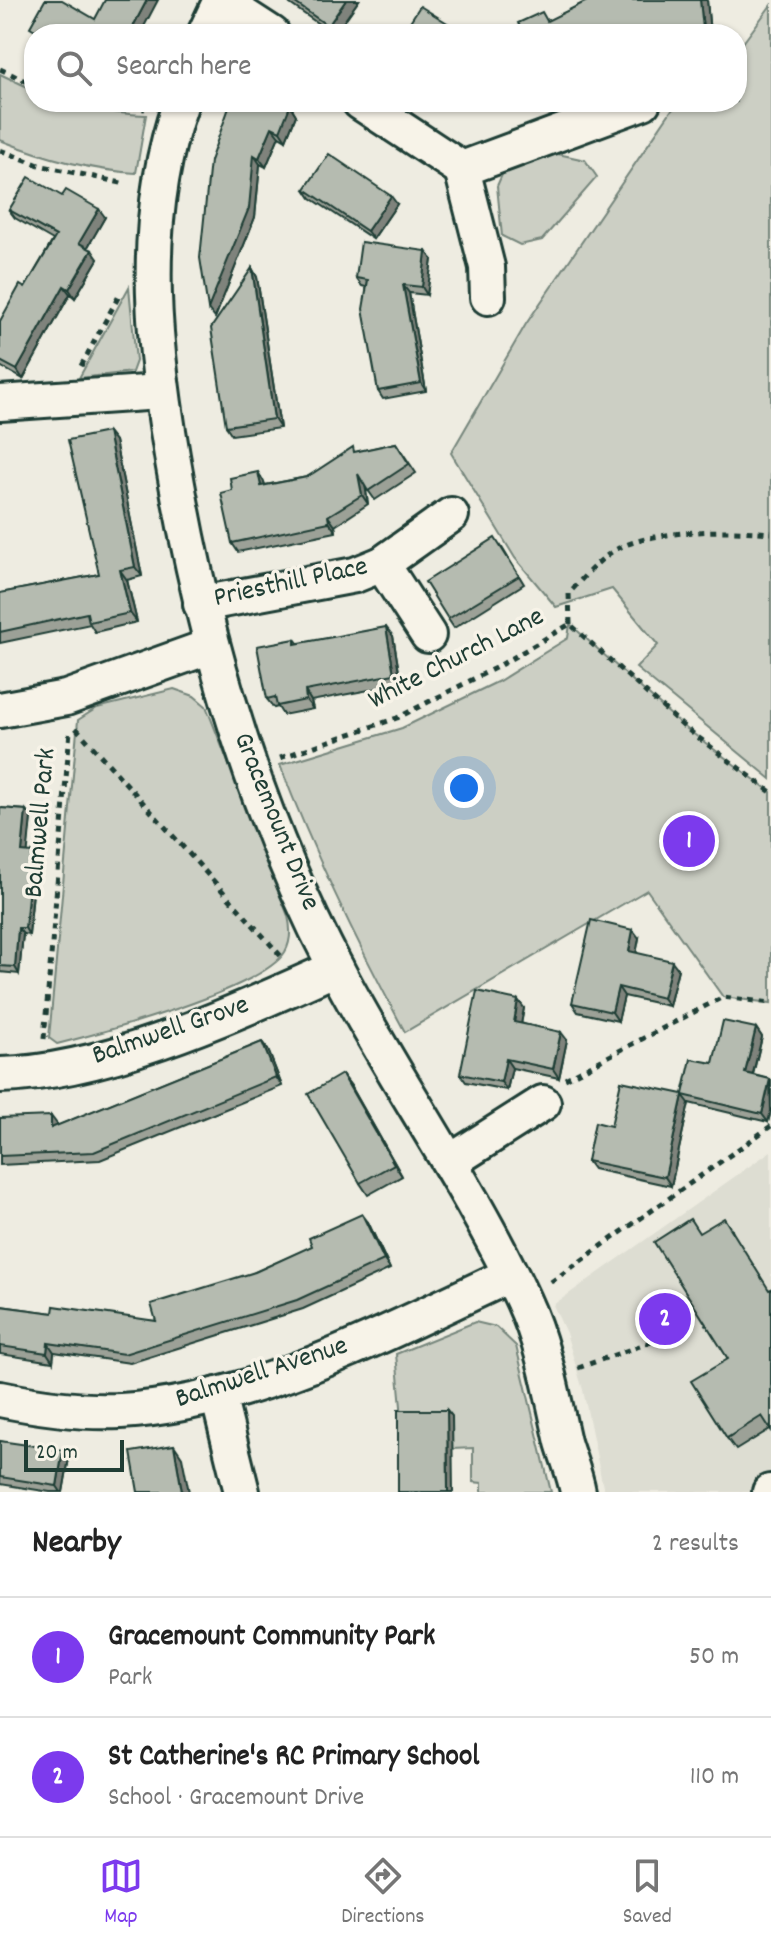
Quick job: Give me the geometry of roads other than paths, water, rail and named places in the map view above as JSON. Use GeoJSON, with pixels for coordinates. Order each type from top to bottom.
{"type":"FeatureCollection","features":[{"type":"Feature","properties":{"kind":"street"},"geometry":{"type":"LineString","coordinates":[[210,24],[221,0],[257,24]]}},
{"type":"Feature","properties":{"kind":"street","name":"Gracemount Drive"},"geometry":{"type":"LineString","coordinates":[[179,112],[160,190],[153,260],[160,392],[211,646],[251,771],[336,968],[450,1162],[517,1288],[542,1347],[578,1492]]}},
{"type":"Feature","properties":{"kind":"street"},"geometry":{"type":"LineString","coordinates":[[375,112],[462,169],[494,276]]}},
{"type":"Feature","properties":{"kind":"street"},"geometry":{"type":"LineString","coordinates":[[462,169],[592,136],[628,112]]}},
{"type":"Feature","properties":{"kind":"street"},"geometry":{"type":"LineString","coordinates":[[0,403],[160,392]]}},
{"type":"Feature","properties":{"kind":"street","name":"Priesthill Place"},"geometry":{"type":"LineString","coordinates":[[201,604],[355,575],[382,564],[451,515]]}},
{"type":"Feature","properties":{"kind":"street","name":"Priesthill Place"},"geometry":{"type":"LineString","coordinates":[[382,564],[428,635]]}},
{"type":"Feature","properties":{"kind":"street"},"geometry":{"type":"LineString","coordinates":[[0,710],[66,698],[211,646]]}},
{"type":"Feature","properties":{"kind":"street","name":"Balmwell Grove"},"geometry":{"type":"LineString","coordinates":[[0,1075],[88,1062],[158,1040],[336,968]]}},
{"type":"Feature","properties":{"kind":"street"},"geometry":{"type":"LineString","coordinates":[[450,1162],[543,1103]]}},
{"type":"Feature","properties":{"kind":"street","name":"Balmwell Avenue"},"geometry":{"type":"LineString","coordinates":[[0,1399],[77,1410],[119,1411],[218,1395],[517,1288]]}},
{"type":"Feature","properties":{"kind":"street"},"geometry":{"type":"LineString","coordinates":[[218,1395],[242,1492]]}},
{"type":"Feature","properties":{"kind":"place","name":"Gracemount Community Park"},"geometry":{"type":"Point","coordinates":[689,841]}},
{"type":"Feature","properties":{"kind":"place","name":"St Catherine's RC Primary School"},"geometry":{"type":"Point","coordinates":[665,1319]}}]}
